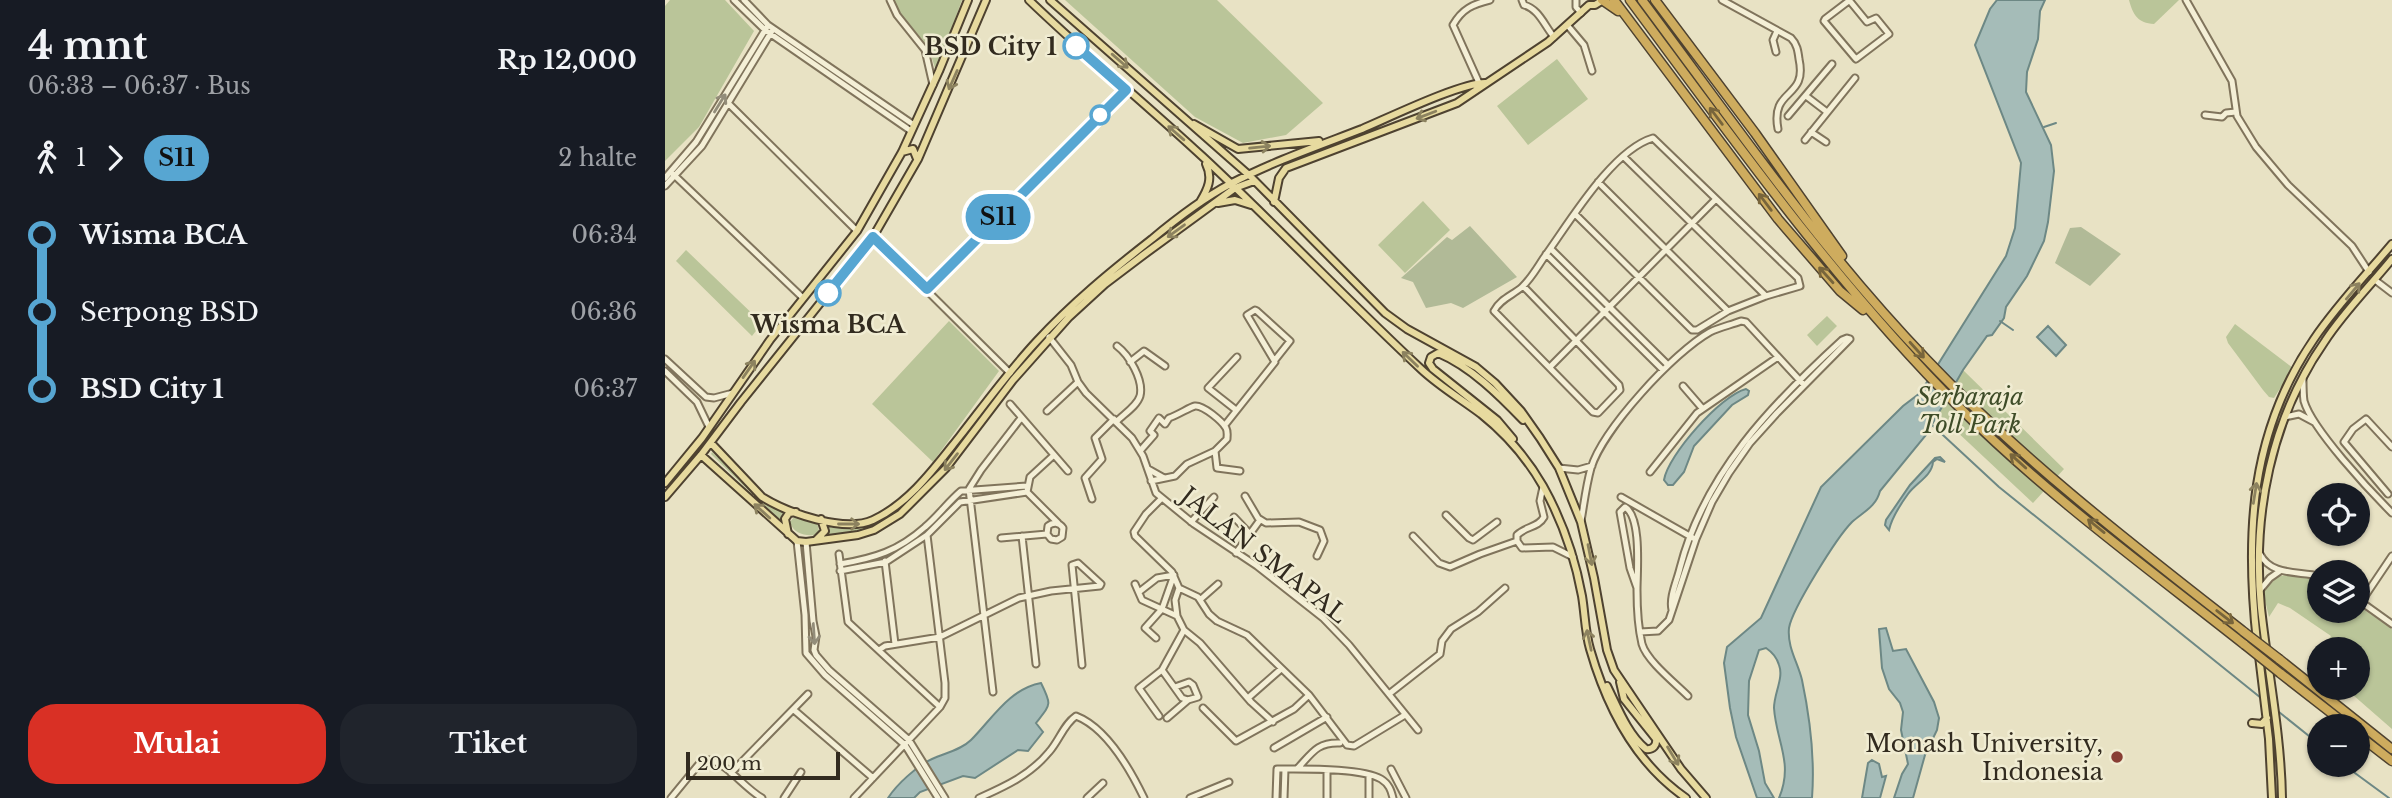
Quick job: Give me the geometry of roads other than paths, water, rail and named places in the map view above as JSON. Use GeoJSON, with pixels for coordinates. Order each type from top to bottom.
{"type":"FeatureCollection","features":[{"type":"Feature","properties":{"kind":"highway"},"geometry":{"type":"LineString","coordinates":[[1603,0],[1633,26]]}},
{"type":"Feature","properties":{"kind":"highway"},"geometry":{"type":"LineString","coordinates":[[1614,0],[1777,219],[1840,290],[1881,326]]}},
{"type":"Feature","properties":{"kind":"highway"},"geometry":{"type":"LineString","coordinates":[[1630,0],[1817,248],[1881,326],[1962,410],[2070,505],[2333,714]]}},
{"type":"Feature","properties":{"kind":"highway"},"geometry":{"type":"LineString","coordinates":[[1642,0],[1887,317],[1969,403],[2077,498],[2392,749]]}},
{"type":"Feature","properties":{"kind":"highway"},"geometry":{"type":"LineString","coordinates":[[1657,0],[1755,133],[1827,240]]}},
{"type":"Feature","properties":{"kind":"highway"},"geometry":{"type":"LineString","coordinates":[[2370,744],[2392,761]]}},
{"type":"Feature","properties":{"kind":"main road"},"geometry":{"type":"LineString","coordinates":[[665,483],[709,427],[770,340],[857,231],[902,152],[968,0]]}},
{"type":"Feature","properties":{"kind":"main road"},"geometry":{"type":"LineString","coordinates":[[665,498],[873,237],[918,159],[986,0]]}},
{"type":"Feature","properties":{"kind":"main road"},"geometry":{"type":"LineString","coordinates":[[978,16],[992,0]]}},
{"type":"Feature","properties":{"kind":"main road"},"geometry":{"type":"LineString","coordinates":[[1029,0],[1202,156],[1423,372],[1490,422],[1519,450]]}},
{"type":"Feature","properties":{"kind":"main road"},"geometry":{"type":"LineString","coordinates":[[1050,0],[1252,178],[1385,313],[1407,329],[1476,367],[1521,411],[1559,468],[1581,522],[1607,650],[1620,680],[1624,699],[1656,739],[1651,748],[1643,747],[1628,726],[1597,666]]}},
{"type":"Feature","properties":{"kind":"main road"},"geometry":{"type":"LineString","coordinates":[[1274,202],[1279,178],[1290,166],[1457,103],[1554,37],[1581,13],[1589,2],[1595,5],[1603,0]]}},
{"type":"Feature","properties":{"kind":"main road"},"geometry":{"type":"LineString","coordinates":[[711,443],[762,497],[796,512],[837,524],[864,524],[885,514],[934,469],[1010,373],[1121,262],[1199,204],[1330,140],[1454,92],[1482,85]]}},
{"type":"Feature","properties":{"kind":"main road"},"geometry":{"type":"LineString","coordinates":[[1454,92],[1457,103]]}},
{"type":"Feature","properties":{"kind":"main road"},"geometry":{"type":"LineString","coordinates":[[1177,113],[1238,149],[1330,140]]}},
{"type":"Feature","properties":{"kind":"main road"},"geometry":{"type":"LineString","coordinates":[[902,152],[913,149],[918,159]]}},
{"type":"Feature","properties":{"kind":"main road"},"geometry":{"type":"LineString","coordinates":[[1199,204],[1210,177],[1202,156]]}},
{"type":"Feature","properties":{"kind":"main road"},"geometry":{"type":"LineString","coordinates":[[701,455],[797,541],[806,542],[867,532],[893,519],[946,468],[1068,313],[1233,186]]}},
{"type":"Feature","properties":{"kind":"main road"},"geometry":{"type":"LineString","coordinates":[[1212,204],[1235,200],[1253,206]]}},
{"type":"Feature","properties":{"kind":"main road"},"geometry":{"type":"LineString","coordinates":[[2272,798],[2267,718],[2251,562],[2252,514],[2257,484],[2273,417],[2285,390],[2318,333],[2392,244]]}},
{"type":"Feature","properties":{"kind":"main road"},"geometry":{"type":"LineString","coordinates":[[2282,798],[2273,692],[2260,591],[2258,550],[2266,482],[2285,418],[2303,377],[2326,339],[2392,259]]}},
{"type":"Feature","properties":{"kind":"main road"},"geometry":{"type":"LineString","coordinates":[[2318,333],[2326,339]]}},
{"type":"Feature","properties":{"kind":"main road"},"geometry":{"type":"LineString","coordinates":[[1540,438],[1492,389],[1443,355],[1434,354],[1429,360],[1431,366],[1497,420],[1543,487],[1563,528],[1573,557],[1583,598],[1590,646],[1610,705],[1631,742],[1666,782],[1686,798]]}},
{"type":"Feature","properties":{"kind":"main road"},"geometry":{"type":"LineString","coordinates":[[967,426],[974,432]]}},
{"type":"Feature","properties":{"kind":"main road"},"geometry":{"type":"LineString","coordinates":[[905,498],[911,504]]}},
{"type":"Feature","properties":{"kind":"main road"},"geometry":{"type":"LineString","coordinates":[[789,536],[784,521],[787,515],[796,512]]}},
{"type":"Feature","properties":{"kind":"main road"},"geometry":{"type":"LineString","coordinates":[[816,540],[825,531],[821,519]]}},
{"type":"Feature","properties":{"kind":"main road"},"geometry":{"type":"LineString","coordinates":[[1620,680],[1655,727],[1681,769],[1706,798]]}},
{"type":"Feature","properties":{"kind":"main road"},"geometry":{"type":"LineString","coordinates":[[2252,723],[2262,724],[2267,718]]}},
{"type":"Feature","properties":{"kind":"street"},"geometry":{"type":"LineString","coordinates":[[734,0],[769,29],[913,128]]}},
{"type":"Feature","properties":{"kind":"street"},"geometry":{"type":"LineString","coordinates":[[744,0],[769,29]]}},
{"type":"Feature","properties":{"kind":"street"},"geometry":{"type":"LineString","coordinates":[[890,0],[897,15],[926,50],[933,85]]}},
{"type":"Feature","properties":{"kind":"street"},"geometry":{"type":"LineString","coordinates":[[1482,85],[1453,25],[1457,17],[1469,7],[1490,0]]}},
{"type":"Feature","properties":{"kind":"street"},"geometry":{"type":"LineString","coordinates":[[1522,0],[1524,5],[1532,7],[1554,37]]}},
{"type":"Feature","properties":{"kind":"street"},"geometry":{"type":"LineString","coordinates":[[1576,0],[1576,7],[1581,13]]}},
{"type":"Feature","properties":{"kind":"street"},"geometry":{"type":"LineString","coordinates":[[1722,0],[1791,38],[1796,44],[1802,71],[1800,82],[1778,106],[1778,129]]}},
{"type":"Feature","properties":{"kind":"street"},"geometry":{"type":"LineString","coordinates":[[1849,0],[1867,22],[1876,18],[1889,34],[1856,59],[1824,21],[1849,0]]}},
{"type":"Feature","properties":{"kind":"street"},"geometry":{"type":"LineString","coordinates":[[2186,0],[2232,81],[2236,112],[2247,134],[2288,185],[2341,234],[2369,272]]}},
{"type":"Feature","properties":{"kind":"street"},"geometry":{"type":"LineString","coordinates":[[1568,26],[1584,45],[1592,71]]}},
{"type":"Feature","properties":{"kind":"street"},"geometry":{"type":"LineString","coordinates":[[665,178],[673,174],[702,146],[729,104],[769,29]]}},
{"type":"Feature","properties":{"kind":"street"},"geometry":{"type":"LineString","coordinates":[[665,187],[769,29]]}},
{"type":"Feature","properties":{"kind":"street"},"geometry":{"type":"LineString","coordinates":[[1776,52],[1773,40],[1777,31]]}},
{"type":"Feature","properties":{"kind":"street"},"geometry":{"type":"LineString","coordinates":[[1788,116],[1832,64]]}},
{"type":"Feature","properties":{"kind":"street"},"geometry":{"type":"LineString","coordinates":[[1805,140],[1855,78]]}},
{"type":"Feature","properties":{"kind":"street"},"geometry":{"type":"LineString","coordinates":[[1800,82],[1807,95]]}},
{"type":"Feature","properties":{"kind":"street"},"geometry":{"type":"LineString","coordinates":[[1793,89],[1807,95],[1827,112]]}},
{"type":"Feature","properties":{"kind":"street"},"geometry":{"type":"LineString","coordinates":[[927,289],[1126,90]]}},
{"type":"Feature","properties":{"kind":"street"},"geometry":{"type":"LineString","coordinates":[[729,104],[857,231]]}},
{"type":"Feature","properties":{"kind":"street"},"geometry":{"type":"LineString","coordinates":[[2205,115],[2222,117],[2226,113],[2236,112]]}},
{"type":"Feature","properties":{"kind":"street"},"geometry":{"type":"LineString","coordinates":[[1811,132],[1826,142]]}},
{"type":"Feature","properties":{"kind":"street"},"geometry":{"type":"LineString","coordinates":[[1523,286],[1621,387],[1600,411],[1593,412],[1494,311],[1497,305],[1523,286],[1574,214],[1598,183],[1624,157],[1653,138],[1801,284],[1798,288],[1766,296],[1728,311],[1697,330],[1692,330],[1574,214]]}},
{"type":"Feature","properties":{"kind":"street"},"geometry":{"type":"LineString","coordinates":[[1624,157],[1766,296]]}},
{"type":"Feature","properties":{"kind":"street"},"geometry":{"type":"LineString","coordinates":[[673,174],[803,298]]}},
{"type":"Feature","properties":{"kind":"street"},"geometry":{"type":"LineString","coordinates":[[1598,183],[1728,311]]}},
{"type":"Feature","properties":{"kind":"street"},"geometry":{"type":"LineString","coordinates":[[1550,367],[1716,199]]}},
{"type":"Feature","properties":{"kind":"street"},"geometry":{"type":"LineString","coordinates":[[873,237],[1010,373]]}},
{"type":"Feature","properties":{"kind":"street"},"geometry":{"type":"LineString","coordinates":[[1548,251],[1609,306],[1665,367]]}},
{"type":"Feature","properties":{"kind":"street"},"geometry":{"type":"LineString","coordinates":[[1548,251],[1604,312],[1665,367]]}},
{"type":"Feature","properties":{"kind":"street"},"geometry":{"type":"LineString","coordinates":[[2375,280],[2392,293]]}},
{"type":"Feature","properties":{"kind":"street"},"geometry":{"type":"LineString","coordinates":[[1151,481],[1175,476],[1187,464],[1215,451],[1227,439],[1225,425],[1290,341],[1257,311],[1248,313],[1275,360]]}},
{"type":"Feature","properties":{"kind":"street"},"geometry":{"type":"LineString","coordinates":[[1581,522],[1591,466],[1604,443],[1665,367],[1709,333],[1741,321],[1746,322],[1802,383]]}},
{"type":"Feature","properties":{"kind":"street","name":"JALAN SMAPAL"},"geometry":{"type":"LineString","coordinates":[[1049,337],[1071,365],[1078,382],[1132,438],[1148,469],[1153,488],[1162,498],[1191,522],[1257,566],[1323,618],[1349,645],[1418,730]]}},
{"type":"Feature","properties":{"kind":"street"},"geometry":{"type":"LineString","coordinates":[[1640,632],[1661,629],[1668,622],[1693,538],[1726,471],[1775,411],[1842,340],[1849,338],[1850,341],[1802,383]]}},
{"type":"Feature","properties":{"kind":"street"},"geometry":{"type":"LineString","coordinates":[[1092,499],[1085,478],[1102,459],[1095,438],[1134,406],[1140,397],[1139,382],[1131,362],[1117,346]]}},
{"type":"Feature","properties":{"kind":"street"},"geometry":{"type":"LineString","coordinates":[[1131,362],[1144,351],[1165,366]]}},
{"type":"Feature","properties":{"kind":"street"},"geometry":{"type":"LineString","coordinates":[[1650,472],[1676,442],[1687,423],[1702,408],[1778,356]]}},
{"type":"Feature","properties":{"kind":"street"},"geometry":{"type":"LineString","coordinates":[[1235,410],[1204,387],[1237,357]]}},
{"type":"Feature","properties":{"kind":"street"},"geometry":{"type":"LineString","coordinates":[[665,359],[702,395],[714,398],[733,393]]}},
{"type":"Feature","properties":{"kind":"street"},"geometry":{"type":"LineString","coordinates":[[665,371],[697,402],[709,427]]}},
{"type":"Feature","properties":{"kind":"street"},"geometry":{"type":"LineString","coordinates":[[2303,377],[2304,401],[2315,422],[2392,513]]}},
{"type":"Feature","properties":{"kind":"street"},"geometry":{"type":"LineString","coordinates":[[1047,411],[1078,382]]}},
{"type":"Feature","properties":{"kind":"street"},"geometry":{"type":"LineString","coordinates":[[1683,386],[1702,408]]}},
{"type":"Feature","properties":{"kind":"street"},"geometry":{"type":"LineString","coordinates":[[697,402],[702,395]]}},
{"type":"Feature","properties":{"kind":"street"},"geometry":{"type":"LineString","coordinates":[[1010,404],[1068,471]]}},
{"type":"Feature","properties":{"kind":"street"},"geometry":{"type":"LineString","coordinates":[[1140,451],[1154,435],[1150,431],[1159,418],[1165,424],[1169,418],[1196,406],[1225,425]]}},
{"type":"Feature","properties":{"kind":"street"},"geometry":{"type":"LineString","coordinates":[[2285,418],[2299,414],[2315,422]]}},
{"type":"Feature","properties":{"kind":"street"},"geometry":{"type":"LineString","coordinates":[[993,692],[969,489],[1021,418]]}},
{"type":"Feature","properties":{"kind":"street"},"geometry":{"type":"LineString","coordinates":[[2381,502],[2390,492],[2346,447],[2345,439],[2366,419],[2392,447]]}},
{"type":"Feature","properties":{"kind":"street"},"geometry":{"type":"LineString","coordinates":[[2340,453],[2346,447]]}},
{"type":"Feature","properties":{"kind":"street"},"geometry":{"type":"LineString","coordinates":[[1215,451],[1217,468]]}},
{"type":"Feature","properties":{"kind":"street"},"geometry":{"type":"LineString","coordinates":[[1027,489],[1033,474],[1054,455]]}},
{"type":"Feature","properties":{"kind":"street"},"geometry":{"type":"LineString","coordinates":[[1204,457],[1217,468],[1240,471]]}},
{"type":"Feature","properties":{"kind":"street"},"geometry":{"type":"LineString","coordinates":[[1559,468],[1578,470],[1591,466]]}},
{"type":"Feature","properties":{"kind":"street"},"geometry":{"type":"LineString","coordinates":[[1148,469],[1164,478]]}},
{"type":"Feature","properties":{"kind":"street"},"geometry":{"type":"LineString","coordinates":[[1543,487],[1540,501],[1543,517],[1540,523],[1521,530],[1517,541],[1522,548],[1553,547],[1573,557]]}},
{"type":"Feature","properties":{"kind":"street"},"geometry":{"type":"LineString","coordinates":[[885,558],[926,526],[958,494],[969,489],[1027,489],[1064,531],[1060,539],[1054,540],[1047,534],[1001,538]]}},
{"type":"Feature","properties":{"kind":"street"},"geometry":{"type":"LineString","coordinates":[[840,567],[885,558],[927,535],[958,503],[1027,489]]}},
{"type":"Feature","properties":{"kind":"street"},"geometry":{"type":"LineString","coordinates":[[1245,496],[1260,520],[1271,524],[1300,522],[1320,530],[1324,541],[1317,556]]}},
{"type":"Feature","properties":{"kind":"street"},"geometry":{"type":"LineString","coordinates":[[1191,522],[1214,497]]}},
{"type":"Feature","properties":{"kind":"street"},"geometry":{"type":"LineString","coordinates":[[1621,497],[1693,538]]}},
{"type":"Feature","properties":{"kind":"street"},"geometry":{"type":"LineString","coordinates":[[1162,498],[1143,518],[1134,534],[1174,575],[1179,588],[1175,600],[1177,616],[1184,630],[1200,643],[1273,722]]}},
{"type":"Feature","properties":{"kind":"street"},"geometry":{"type":"LineString","coordinates":[[1637,587],[1631,575],[1620,512],[1623,508],[1631,512],[1634,525],[1643,646],[1647,654],[1688,696]]}},
{"type":"Feature","properties":{"kind":"street"},"geometry":{"type":"LineString","coordinates":[[1446,515],[1473,540],[1480,554]]}},
{"type":"Feature","properties":{"kind":"street"},"geometry":{"type":"LineString","coordinates":[[1234,517],[1249,533]]}},
{"type":"Feature","properties":{"kind":"street"},"geometry":{"type":"LineString","coordinates":[[1236,553],[1260,520]]}},
{"type":"Feature","properties":{"kind":"street"},"geometry":{"type":"LineString","coordinates":[[1473,540],[1497,522]]}},
{"type":"Feature","properties":{"kind":"street"},"geometry":{"type":"LineString","coordinates":[[1047,534],[1048,526],[1059,524]]}},
{"type":"Feature","properties":{"kind":"street"},"geometry":{"type":"LineString","coordinates":[[854,798],[940,707],[944,698],[946,683],[927,535]]}},
{"type":"Feature","properties":{"kind":"street"},"geometry":{"type":"LineString","coordinates":[[1022,536],[1036,664]]}},
{"type":"Feature","properties":{"kind":"street"},"geometry":{"type":"LineString","coordinates":[[1413,536],[1444,566],[1450,567],[1517,541]]}},
{"type":"Feature","properties":{"kind":"street"},"geometry":{"type":"LineString","coordinates":[[797,541],[807,656],[825,675],[907,743]]}},
{"type":"Feature","properties":{"kind":"street"},"geometry":{"type":"LineString","coordinates":[[806,542],[816,654],[829,670],[907,743],[945,798]]}},
{"type":"Feature","properties":{"kind":"street"},"geometry":{"type":"LineString","coordinates":[[2258,550],[2265,562],[2280,571],[2307,574]]}},
{"type":"Feature","properties":{"kind":"street"},"geometry":{"type":"LineString","coordinates":[[839,554],[848,622],[940,707]]}},
{"type":"Feature","properties":{"kind":"street"},"geometry":{"type":"LineString","coordinates":[[2370,585],[2392,556]]}},
{"type":"Feature","properties":{"kind":"street"},"geometry":{"type":"LineString","coordinates":[[885,558],[895,644]]}},
{"type":"Feature","properties":{"kind":"street"},"geometry":{"type":"LineString","coordinates":[[799,562],[808,562]]}},
{"type":"Feature","properties":{"kind":"street"},"geometry":{"type":"LineString","coordinates":[[879,650],[895,644],[940,637],[985,617],[1007,603],[1029,596],[1075,589],[1100,586],[1079,563],[1072,565],[1075,589],[1082,664]]}},
{"type":"Feature","properties":{"kind":"street"},"geometry":{"type":"LineString","coordinates":[[2260,591],[2271,576],[2280,571]]}},
{"type":"Feature","properties":{"kind":"street"},"geometry":{"type":"LineString","coordinates":[[1139,592],[1157,578],[1174,575]]}},
{"type":"Feature","properties":{"kind":"street"},"geometry":{"type":"LineString","coordinates":[[1156,638],[1145,629],[1162,609],[1174,575]]}},
{"type":"Feature","properties":{"kind":"street"},"geometry":{"type":"LineString","coordinates":[[1135,584],[1142,600],[1177,616]]}},
{"type":"Feature","properties":{"kind":"street"},"geometry":{"type":"LineString","coordinates":[[1201,599],[1218,584]]}},
{"type":"Feature","properties":{"kind":"street"},"geometry":{"type":"LineString","coordinates":[[1179,588],[1201,599],[1214,619],[1244,632],[1309,695],[1347,745],[1351,747],[1405,715]]}},
{"type":"Feature","properties":{"kind":"street"},"geometry":{"type":"LineString","coordinates":[[1389,694],[1440,654],[1443,638],[1454,626],[1478,612],[1504,588]]}},
{"type":"Feature","properties":{"kind":"street"},"geometry":{"type":"LineString","coordinates":[[2370,608],[2392,624]]}},
{"type":"Feature","properties":{"kind":"street"},"geometry":{"type":"LineString","coordinates":[[1159,716],[1139,688],[1162,670],[1184,630]]}},
{"type":"Feature","properties":{"kind":"street"},"geometry":{"type":"LineString","coordinates":[[1248,698],[1281,669]]}},
{"type":"Feature","properties":{"kind":"street"},"geometry":{"type":"LineString","coordinates":[[1162,670],[1182,698],[1188,700]]}},
{"type":"Feature","properties":{"kind":"street"},"geometry":{"type":"LineString","coordinates":[[1167,718],[1188,700],[1198,697],[1192,683],[1187,681],[1175,687]]}},
{"type":"Feature","properties":{"kind":"street"},"geometry":{"type":"LineString","coordinates":[[731,773],[808,695]]}},
{"type":"Feature","properties":{"kind":"street"},"geometry":{"type":"LineString","coordinates":[[1203,708],[1235,741],[1294,709],[1309,695]]}},
{"type":"Feature","properties":{"kind":"street"},"geometry":{"type":"LineString","coordinates":[[795,710],[873,778]]}},
{"type":"Feature","properties":{"kind":"street"},"geometry":{"type":"LineString","coordinates":[[979,798],[1016,781],[1033,769],[1048,755],[1069,722],[1076,716],[1100,733],[1117,754],[1144,798]]}},
{"type":"Feature","properties":{"kind":"street"},"geometry":{"type":"LineString","coordinates":[[1274,748],[1327,717]]}},
{"type":"Feature","properties":{"kind":"street"},"geometry":{"type":"LineString","coordinates":[[1297,769],[1319,746],[1326,742],[1340,743]]}},
{"type":"Feature","properties":{"kind":"street"},"geometry":{"type":"LineString","coordinates":[[912,750],[938,798]]}},
{"type":"Feature","properties":{"kind":"street"},"geometry":{"type":"LineString","coordinates":[[671,798],[702,762],[717,761],[739,782],[762,798]]}},
{"type":"Feature","properties":{"kind":"street"},"geometry":{"type":"LineString","coordinates":[[1276,798],[1277,769],[1327,770],[1369,775],[1385,782],[1390,787],[1393,798]]}},
{"type":"Feature","properties":{"kind":"street"},"geometry":{"type":"LineString","coordinates":[[1284,798],[1285,769]]}},
{"type":"Feature","properties":{"kind":"street"},"geometry":{"type":"LineString","coordinates":[[1391,769],[1406,798]]}},
{"type":"Feature","properties":{"kind":"street"},"geometry":{"type":"LineString","coordinates":[[1327,770],[1327,798]]}},
{"type":"Feature","properties":{"kind":"street"},"geometry":{"type":"LineString","coordinates":[[784,798],[801,772]]}},
{"type":"Feature","properties":{"kind":"street"},"geometry":{"type":"LineString","coordinates":[[1369,775],[1369,798]]}},
{"type":"Feature","properties":{"kind":"street"},"geometry":{"type":"LineString","coordinates":[[1191,798],[1230,782]]}},
{"type":"Feature","properties":{"kind":"street"},"geometry":{"type":"LineString","coordinates":[[1087,798],[1103,783]]}},
{"type":"Feature","properties":{"kind":"water"},"geometry":{"type":"Polygon","coordinates":[[[1997,0],[2045,0],[2040,11],[2038,39],[2027,72],[2026,92],[2051,145],[2054,171],[2044,241],[2027,276],[2006,307],[2004,318],[1992,335],[1987,336],[1963,370],[1926,435],[1880,491],[1872,505],[1852,522],[1836,542],[1792,619],[1789,628],[1790,642],[1802,680],[1809,724],[1813,768],[1812,798],[1779,798],[1785,774],[1774,708],[1780,670],[1770,651],[1766,648],[1759,650],[1749,681],[1748,715],[1765,783],[1774,798],[1757,798],[1736,737],[1730,708],[1724,663],[1727,647],[1761,618],[1821,487],[1903,406],[1920,393],[2006,256],[2015,228],[2021,163],[1975,45],[1990,9],[1997,0]]]}},
{"type":"Feature","properties":{"kind":"water"},"geometry":{"type":"Polygon","coordinates":[[[2048,326],[2066,345],[2056,356],[2037,337],[2048,326]]]}},
{"type":"Feature","properties":{"kind":"water"},"geometry":{"type":"Polygon","coordinates":[[[1746,389],[1749,391],[1748,395],[1732,405],[1694,446],[1684,472],[1673,485],[1668,485],[1664,480],[1668,469],[1697,427],[1723,402],[1746,389]]]}},
{"type":"Feature","properties":{"kind":"water"},"geometry":{"type":"Polygon","coordinates":[[[1940,457],[1945,462],[1937,459],[1933,462],[1927,475],[1902,502],[1889,530],[1885,525],[1886,520],[1910,485],[1935,458],[1940,457]]]}},
{"type":"Feature","properties":{"kind":"water"},"geometry":{"type":"Polygon","coordinates":[[[1886,628],[1893,651],[1906,649],[1934,702],[1939,718],[1913,798],[1894,798],[1908,764],[1901,730],[1903,712],[1900,703],[1889,689],[1882,668],[1879,629],[1886,628]]]}},
{"type":"Feature","properties":{"kind":"water"},"geometry":{"type":"Polygon","coordinates":[[[1041,683],[1048,704],[1036,723],[1043,732],[1028,751],[1018,750],[975,778],[963,776],[920,792],[914,798],[888,798],[902,781],[920,766],[967,743],[1010,698],[1041,683]]]}},
{"type":"Feature","properties":{"kind":"water"},"geometry":{"type":"Polygon","coordinates":[[[1872,760],[1879,764],[1882,777],[1886,776],[1880,798],[1862,798],[1868,763],[1872,760]]]}},
{"type":"Feature","properties":{"kind":"waterway"},"geometry":{"type":"LineString","coordinates":[[2044,127],[2056,123]]}},
{"type":"Feature","properties":{"kind":"waterway"},"geometry":{"type":"LineString","coordinates":[[2000,321],[2013,330]]}},
{"type":"Feature","properties":{"kind":"waterway"},"geometry":{"type":"LineString","coordinates":[[1931,424],[1999,487],[2261,698]]}},
{"type":"Feature","properties":{"kind":"waterway"},"geometry":{"type":"LineString","coordinates":[[2279,712],[2307,734]]}},
{"type":"Feature","properties":{"kind":"waterway"},"geometry":{"type":"LineString","coordinates":[[2360,777],[2389,798]]}},
{"type":"Feature","properties":{"kind":"place","name":"BSD City 1"},"geometry":{"type":"Point","coordinates":[1076,46]}},
{"type":"Feature","properties":{"kind":"place","name":"Wisma BCA"},"geometry":{"type":"Point","coordinates":[828,293]}},
{"type":"Feature","properties":{"kind":"place","name":"Monash University, Indonesia"},"geometry":{"type":"Point","coordinates":[2117,757]}},
{"type":"Feature","properties":{"kind":"park label","name":"Serbaraja Toll Park"},"geometry":{"type":"Point","coordinates":[1970,410]}}]}
